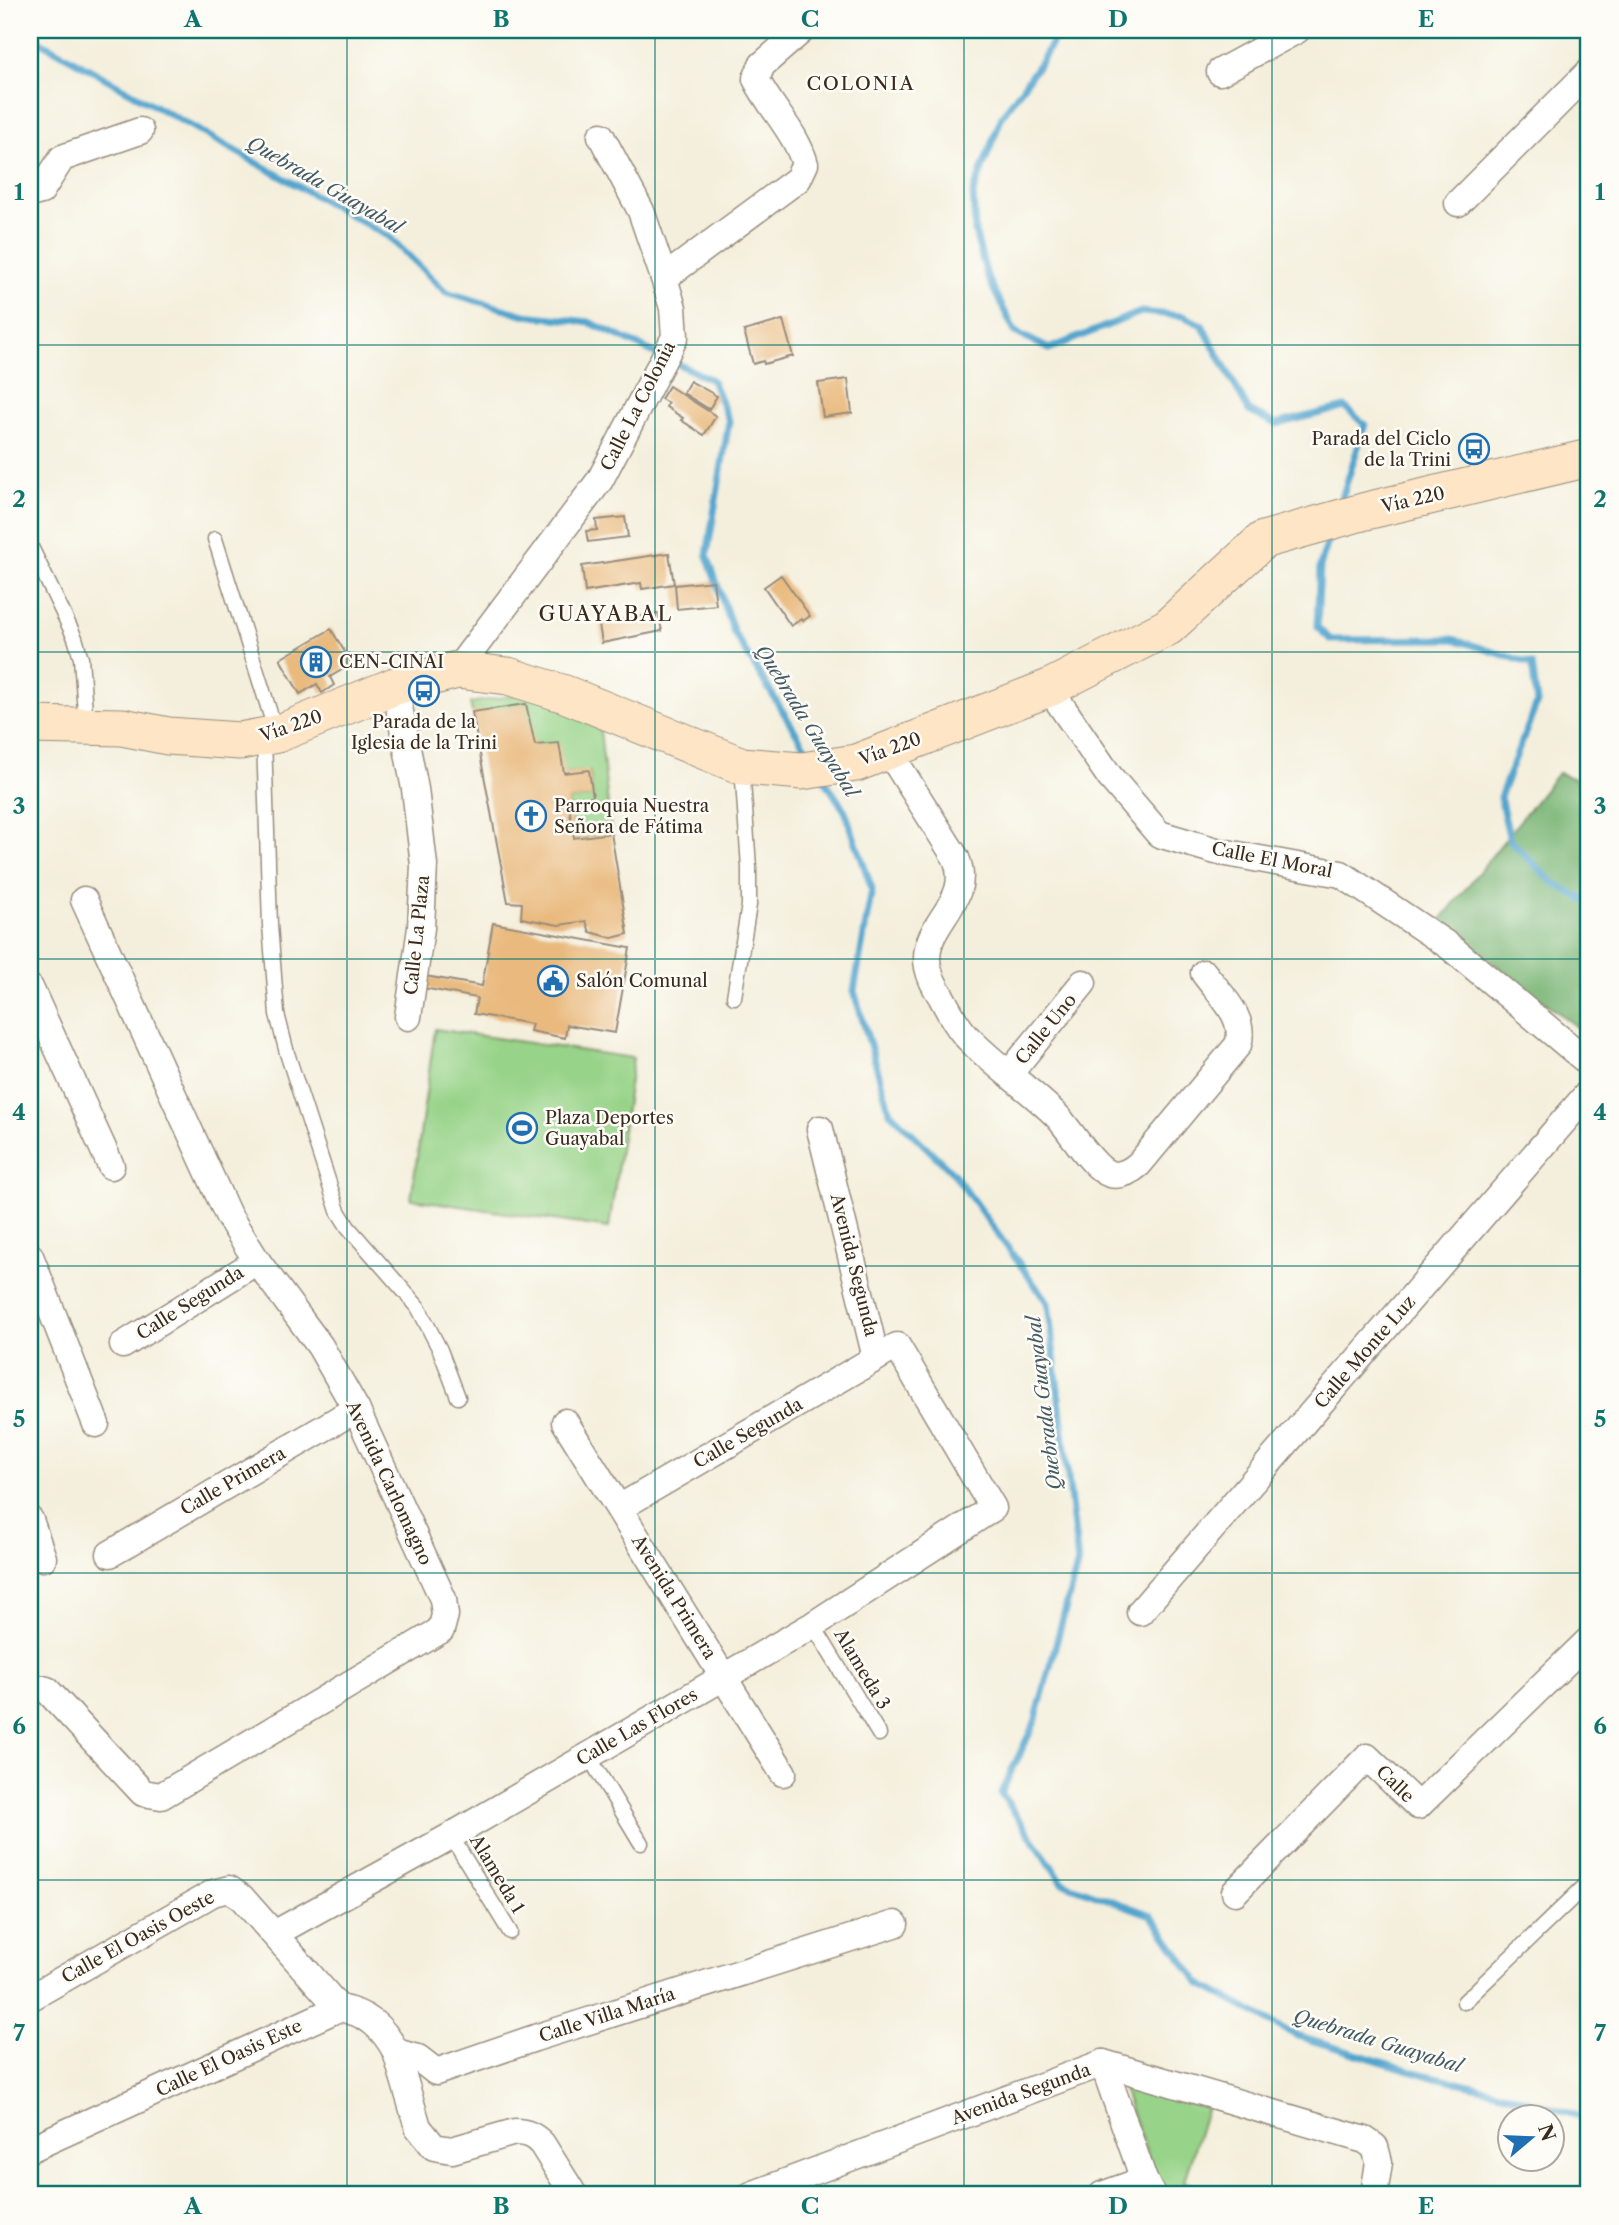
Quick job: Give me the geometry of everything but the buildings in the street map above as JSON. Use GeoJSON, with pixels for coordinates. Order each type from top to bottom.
{"type":"FeatureCollection","features":[{"type":"Feature","properties":{"kind":"main road","name":"Vía 220"},"geometry":{"type":"LineString","coordinates":[[30,725],[122,727],[168,736],[240,741],[270,735],[395,686],[457,670],[508,676],[565,694],[742,766],[802,771],[872,757],[1049,688],[1168,627],[1264,540],[1366,511],[1589,458]]}},
{"type":"Feature","properties":{"kind":"street"},"geometry":{"type":"LineString","coordinates":[[664,278],[798,179],[805,164],[800,146],[756,79],[762,65],[802,30]]}},
{"type":"Feature","properties":{"kind":"street"},"geometry":{"type":"LineString","coordinates":[[1220,72],[1297,30]]}},
{"type":"Feature","properties":{"kind":"street"},"geometry":{"type":"LineString","coordinates":[[1458,203],[1589,72]]}},
{"type":"Feature","properties":{"kind":"street"},"geometry":{"type":"LineString","coordinates":[[30,194],[41,191],[62,158],[140,131]]}},
{"type":"Feature","properties":{"kind":"street","name":"Calle La Colonia"},"geometry":{"type":"LineString","coordinates":[[457,670],[600,480],[675,337],[673,308],[641,211],[601,136]]}},
{"type":"Feature","properties":{"kind":"street","name":"Calle La Plaza"},"geometry":{"type":"LineString","coordinates":[[395,686],[415,789],[424,865],[421,928],[408,1017]]}},
{"type":"Feature","properties":{"kind":"street","name":"Calle El Moral"},"geometry":{"type":"LineString","coordinates":[[1049,688],[1110,777],[1159,834],[1216,851],[1341,873],[1449,946],[1589,1063]]}},
{"type":"Feature","properties":{"kind":"street"},"geometry":{"type":"LineString","coordinates":[[872,757],[910,785],[961,868],[961,883],[953,905],[930,937],[926,950],[930,974],[947,1009],[969,1039],[1057,1116],[1099,1167],[1111,1174],[1127,1173],[1139,1164],[1238,1045],[1241,1035],[1239,1019],[1204,973]]}},
{"type":"Feature","properties":{"kind":"street","name":"Avenida Carlomagno"},"geometry":{"type":"LineString","coordinates":[[30,1690],[47,1690],[143,1793],[161,1796],[441,1630],[445,1615],[443,1599],[356,1409],[320,1346],[257,1261],[228,1215],[84,900]]}},
{"type":"Feature","properties":{"kind":"street","name":"Calle Uno"},"geometry":{"type":"LineString","coordinates":[[1009,1074],[1083,983]]}},
{"type":"Feature","properties":{"kind":"street"},"geometry":{"type":"LineString","coordinates":[[30,988],[111,1166]]}},
{"type":"Feature","properties":{"kind":"street","name":"Calle Monte Luz"},"geometry":{"type":"LineString","coordinates":[[1140,1612],[1589,1092]]}},
{"type":"Feature","properties":{"kind":"street","name":"Avenida Segunda"},"geometry":{"type":"LineString","coordinates":[[820,1129],[876,1358],[897,1346],[993,1508]]}},
{"type":"Feature","properties":{"kind":"street"},"geometry":{"type":"LineString","coordinates":[[30,1256],[96,1424]]}},
{"type":"Feature","properties":{"kind":"street","name":"Calle Segunda"},"geometry":{"type":"LineString","coordinates":[[123,1345],[257,1261]]}},
{"type":"Feature","properties":{"kind":"street","name":"Calle Segunda"},"geometry":{"type":"LineString","coordinates":[[619,1508],[876,1358]]}},
{"type":"Feature","properties":{"kind":"street","name":"Calle Primera"},"geometry":{"type":"LineString","coordinates":[[110,1554],[356,1409]]}},
{"type":"Feature","properties":{"kind":"street","name":"Avenida Primera"},"geometry":{"type":"LineString","coordinates":[[565,1422],[783,1773]]}},
{"type":"Feature","properties":{"kind":"street","name":"Calle Las Flores"},"geometry":{"type":"LineString","coordinates":[[274,1934],[451,1836],[813,1625],[993,1508]]}},
{"type":"Feature","properties":{"kind":"street"},"geometry":{"type":"LineString","coordinates":[[30,1520],[43,1558]]}},
{"type":"Feature","properties":{"kind":"street","name":"Calle"},"geometry":{"type":"LineString","coordinates":[[1235,1892],[1367,1757],[1418,1806],[1589,1640]]}},
{"type":"Feature","properties":{"kind":"street","name":"Calle El Oasis Oeste"},"geometry":{"type":"LineString","coordinates":[[30,1997],[213,1893],[229,1889],[242,1898],[274,1934]]}},
{"type":"Feature","properties":{"kind":"street","name":"Calle Villa María"},"geometry":{"type":"LineString","coordinates":[[339,2008],[358,2011],[387,2035],[396,2052],[418,2058],[436,2072],[895,1924]]}},
{"type":"Feature","properties":{"kind":"street"},"geometry":{"type":"LineString","coordinates":[[274,1934],[339,2008]]}},
{"type":"Feature","properties":{"kind":"street","name":"Calle El Oasis Este"},"geometry":{"type":"LineString","coordinates":[[30,2149],[339,2008]]}},
{"type":"Feature","properties":{"kind":"street"},"geometry":{"type":"LineString","coordinates":[[396,2052],[418,2127],[434,2147],[452,2150],[523,2132],[536,2138],[541,2144],[574,2195]]}},
{"type":"Feature","properties":{"kind":"street"},"geometry":{"type":"LineString","coordinates":[[1102,2195],[1148,2188],[1103,2063]]}},
{"type":"Feature","properties":{"kind":"street","name":"Avenida Segunda"},"geometry":{"type":"LineString","coordinates":[[751,2195],[1103,2063],[1365,2140],[1375,2147],[1379,2162],[1374,2195]]}},
{"type":"Feature","properties":{"kind":"lane"},"geometry":{"type":"LineString","coordinates":[[215,539],[270,735],[270,925],[277,1013],[287,1053],[338,1211],[348,1227],[418,1307],[440,1350],[458,1397]]}},
{"type":"Feature","properties":{"kind":"lane"},"geometry":{"type":"LineString","coordinates":[[30,545],[75,638],[81,658],[86,725]]}},
{"type":"Feature","properties":{"kind":"lane"},"geometry":{"type":"LineString","coordinates":[[734,997],[749,905],[742,766]]}},
{"type":"Feature","properties":{"kind":"lane","name":"Alameda 3"},"geometry":{"type":"LineString","coordinates":[[813,1625],[878,1734]]}},
{"type":"Feature","properties":{"kind":"lane"},"geometry":{"type":"LineString","coordinates":[[588,1755],[641,1843]]}},
{"type":"Feature","properties":{"kind":"lane","name":"Alameda 1"},"geometry":{"type":"LineString","coordinates":[[451,1836],[510,1932]]}},
{"type":"Feature","properties":{"kind":"lane"},"geometry":{"type":"LineString","coordinates":[[1464,2002],[1589,1882]]}},
{"type":"Feature","properties":{"kind":"green space"},"geometry":{"type":"Polygon","coordinates":[[[528,693],[538,694],[600,730],[611,833],[574,838],[568,800],[592,797],[590,771],[564,773],[535,745],[472,712],[470,703],[528,693]]]}},
{"type":"Feature","properties":{"kind":"green space"},"geometry":{"type":"Polygon","coordinates":[[[1558,773],[1589,784],[1589,1036],[1439,922],[1558,773]]]}},
{"type":"Feature","properties":{"kind":"green space","name":"Plaza Deportes Guayabal"},"geometry":{"type":"Polygon","coordinates":[[[435,1029],[633,1058],[609,1228],[411,1199],[435,1029]]]}},
{"type":"Feature","properties":{"kind":"green space"},"geometry":{"type":"Polygon","coordinates":[[[1119,2078],[1208,2103],[1184,2181],[1233,2195],[1162,2195],[1119,2078]]]}},
{"type":"Feature","properties":{"kind":"waterway"},"geometry":{"type":"LineString","coordinates":[[1059,30],[1042,60],[1002,116],[973,193],[975,232],[987,276],[1015,332],[1049,349],[1141,312],[1183,316],[1202,325],[1249,411],[1276,424],[1345,407],[1365,425],[1339,507]]}},
{"type":"Feature","properties":{"kind":"waterway","name":"Quebrada Guayabal"},"geometry":{"type":"LineString","coordinates":[[30,36],[389,237],[446,292],[525,315],[589,322],[712,380],[729,421],[707,555],[734,633],[813,760]]}},
{"type":"Feature","properties":{"kind":"waterway"},"geometry":{"type":"LineString","coordinates":[[1331,532],[1320,566],[1317,627],[1331,640],[1453,639],[1532,664],[1537,703],[1500,797],[1510,840],[1551,881],[1589,903]]}},
{"type":"Feature","properties":{"kind":"waterway","name":"Quebrada Guayabal"},"geometry":{"type":"LineString","coordinates":[[824,779],[845,811],[872,889],[854,991],[890,1112],[954,1174],[1048,1303],[1078,1562],[1035,1722],[1001,1793],[1063,1883],[1151,1915],[1199,1983],[1297,2036],[1422,2074],[1496,2091],[1581,2117],[1589,2116]]}},
{"type":"Feature","properties":{"kind":"place","name":"Parada del Ciclo de la Trini"},"geometry":{"type":"Point","coordinates":[1474,449]}},
{"type":"Feature","properties":{"kind":"place","name":"CEN-CINAI"},"geometry":{"type":"Point","coordinates":[316,662]}},
{"type":"Feature","properties":{"kind":"place","name":"Parada de la Iglesia de la Trini"},"geometry":{"type":"Point","coordinates":[424,691]}},
{"type":"Feature","properties":{"kind":"place","name":"Parroquia Nuestra Señora de Fátima"},"geometry":{"type":"Point","coordinates":[531,816]}},
{"type":"Feature","properties":{"kind":"place","name":"Salón Comunal"},"geometry":{"type":"Point","coordinates":[553,981]}},
{"type":"Feature","properties":{"kind":"place","name":"Plaza Deportes Guayabal"},"geometry":{"type":"Point","coordinates":[522,1128]}},
{"type":"Feature","properties":{"kind":"district","name":"COLONIA"},"geometry":{"type":"Point","coordinates":[861,83]}},
{"type":"Feature","properties":{"kind":"district","name":"GUAYABAL"},"geometry":{"type":"Point","coordinates":[606,613]}}]}
